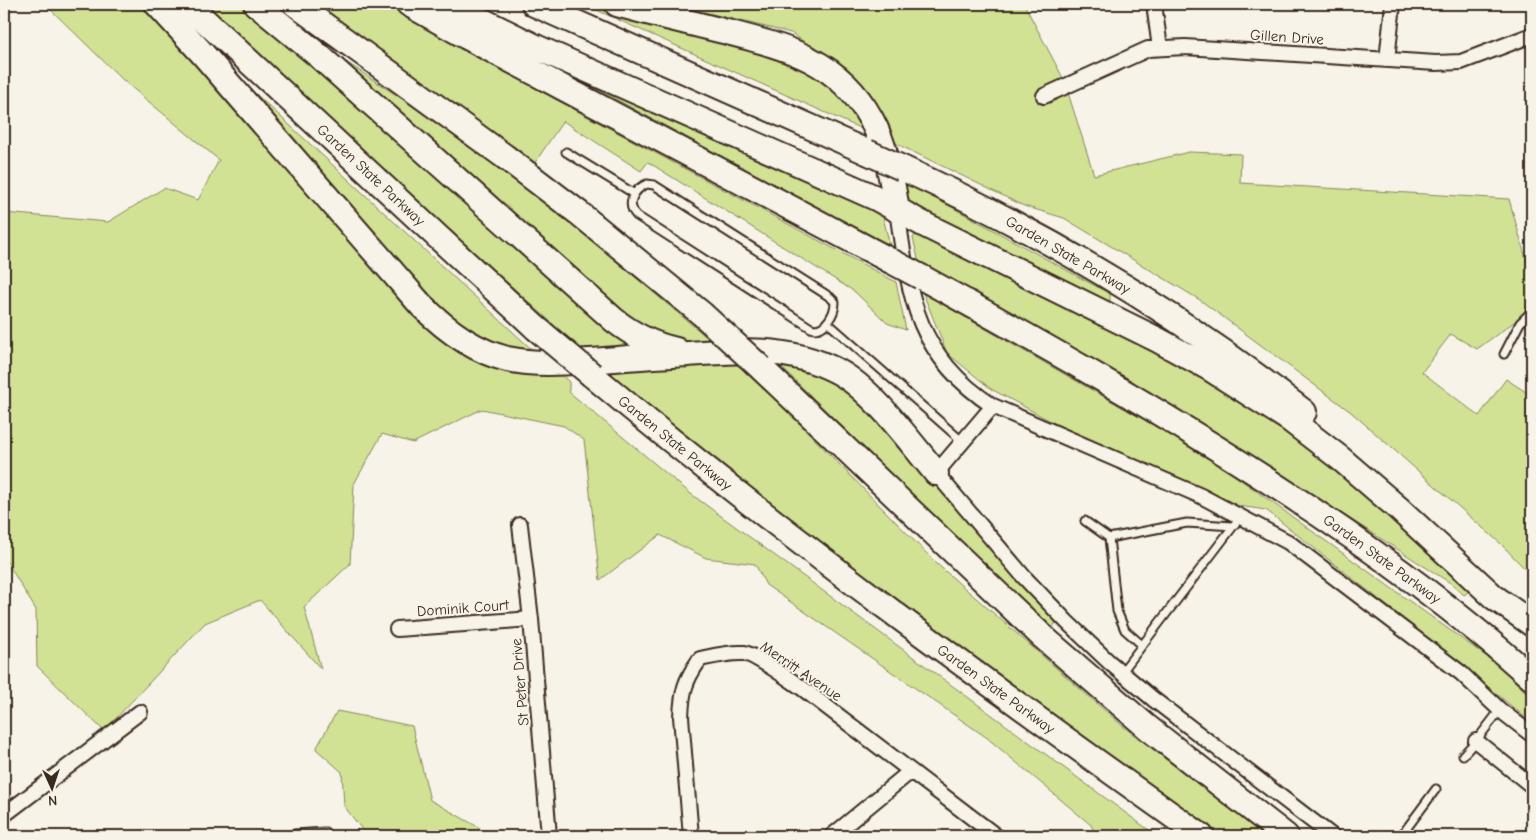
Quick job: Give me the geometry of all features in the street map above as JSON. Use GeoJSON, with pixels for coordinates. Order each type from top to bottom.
{"type":"FeatureCollection","features":[{"type":"Feature","properties":{"kind":"highway"},"geometry":{"type":"LineString","coordinates":[[157,4],[202,53],[421,305],[452,333],[491,353],[506,358],[537,363],[739,350],[779,352],[807,358],[836,371],[858,384],[936,473]]}},
{"type":"Feature","properties":{"kind":"highway","name":"Garden State Parkway"},"geometry":{"type":"LineString","coordinates":[[187,4],[536,328],[592,376],[700,464],[853,583],[1200,836]]}},
{"type":"Feature","properties":{"kind":"highway"},"geometry":{"type":"LineString","coordinates":[[256,4],[319,56],[614,320],[648,341],[690,353]]}},
{"type":"Feature","properties":{"kind":"highway"},"geometry":{"type":"LineString","coordinates":[[295,4],[580,214],[702,314],[1043,637],[1147,727],[1286,836]]}},
{"type":"Feature","properties":{"kind":"highway","name":"Garden State Parkway"},"geometry":{"type":"LineString","coordinates":[[409,4],[467,37],[921,277],[1161,413],[1312,510],[1426,589],[1497,646],[1532,678]]}},
{"type":"Feature","properties":{"kind":"highway"},"geometry":{"type":"LineString","coordinates":[[449,4],[538,48],[856,189],[1158,340],[1209,368],[1289,419],[1341,459],[1398,508],[1494,597],[1532,624]]}},
{"type":"Feature","properties":{"kind":"highway","name":"Garden State Parkway"},"geometry":{"type":"LineString","coordinates":[[534,4],[867,152],[984,207],[1144,299],[1220,349],[1366,461],[1435,522],[1532,617]]}},
{"type":"Feature","properties":{"kind":"highway"},"geometry":{"type":"LineString","coordinates":[[617,4],[785,48],[823,66],[845,84],[871,118],[885,156],[897,210]]}},
{"type":"Feature","properties":{"kind":"street"},"geometry":{"type":"LineString","coordinates":[[1154,4],[1160,48]]}},
{"type":"Feature","properties":{"kind":"street"},"geometry":{"type":"LineString","coordinates":[[1388,60],[1393,4]]}},
{"type":"Feature","properties":{"kind":"street","name":"Gillen Drive"},"geometry":{"type":"LineString","coordinates":[[1044,96],[1148,49],[1185,47],[1436,63],[1461,62],[1532,35]]}},
{"type":"Feature","properties":{"kind":"street"},"geometry":{"type":"LineString","coordinates":[[897,210],[907,279],[923,330],[948,369],[970,390],[993,406],[1171,482],[1237,521],[1288,542],[1461,673],[1500,710],[1532,735]]}},
{"type":"Feature","properties":{"kind":"street"},"geometry":{"type":"LineString","coordinates":[[993,406],[936,473],[1045,600],[1121,673],[1332,836]]}},
{"type":"Feature","properties":{"kind":"street","name":"St Peter Drive"},"geometry":{"type":"LineString","coordinates":[[520,525],[531,619],[549,836]]}},
{"type":"Feature","properties":{"kind":"street","name":"Dominik Court"},"geometry":{"type":"LineString","coordinates":[[396,629],[531,619]]}},
{"type":"Feature","properties":{"kind":"street","name":"Merritt Avenue"},"geometry":{"type":"LineString","coordinates":[[691,836],[681,717],[682,698],[688,677],[700,659],[721,654],[745,653],[802,688],[996,836]]}},
{"type":"Feature","properties":{"kind":"street"},"geometry":{"type":"LineString","coordinates":[[4,815],[140,712]]}},
{"type":"Feature","properties":{"kind":"street"},"geometry":{"type":"LineString","coordinates":[[1476,741],[1532,786]]}},
{"type":"Feature","properties":{"kind":"street"},"geometry":{"type":"LineString","coordinates":[[832,836],[911,771]]}},
{"type":"Feature","properties":{"kind":"lane"},"geometry":{"type":"LineString","coordinates":[[566,152],[633,193]]}},
{"type":"Feature","properties":{"kind":"lane"},"geometry":{"type":"LineString","coordinates":[[654,185],[830,297],[835,307],[833,314],[827,322],[816,330],[811,328],[636,216],[633,212],[631,201],[633,193],[640,186],[654,185]]}},
{"type":"Feature","properties":{"kind":"lane"},"geometry":{"type":"LineString","coordinates":[[1504,354],[1520,324],[1532,311]]}},
{"type":"Feature","properties":{"kind":"lane"},"geometry":{"type":"LineString","coordinates":[[827,322],[963,442]]}},
{"type":"Feature","properties":{"kind":"lane"},"geometry":{"type":"LineString","coordinates":[[1085,521],[1109,538],[1187,523],[1237,521]]}},
{"type":"Feature","properties":{"kind":"lane"},"geometry":{"type":"LineString","coordinates":[[1121,673],[1237,521]]}},
{"type":"Feature","properties":{"kind":"lane"},"geometry":{"type":"LineString","coordinates":[[1109,538],[1117,611],[1126,630],[1142,645]]}},
{"type":"Feature","properties":{"kind":"lane"},"geometry":{"type":"LineString","coordinates":[[1463,754],[1476,741],[1500,710]]}},
{"type":"Feature","properties":{"kind":"lane"},"geometry":{"type":"LineString","coordinates":[[1401,836],[1436,789]]}},
{"type":"Feature","properties":{"kind":"lane"},"geometry":{"type":"LineString","coordinates":[[291,836],[295,834],[325,832]]}},
{"type":"Feature","properties":{"kind":"green space"},"geometry":{"type":"Polygon","coordinates":[[[45,4],[140,4],[293,168],[413,307],[554,368],[569,382],[569,392],[691,494],[1157,836],[1096,836],[1091,825],[986,737],[766,585],[755,564],[706,558],[660,535],[600,580],[584,440],[564,426],[482,409],[413,443],[382,434],[354,484],[350,564],[304,607],[321,669],[260,600],[205,623],[104,731],[37,666],[36,610],[4,557],[4,213],[108,222],[164,188],[198,200],[219,160],[124,81],[45,4]]]}},
{"type":"Feature","properties":{"kind":"green space"},"geometry":{"type":"Polygon","coordinates":[[[202,4],[241,4],[367,110],[630,346],[587,355],[202,4]]]}},
{"type":"Feature","properties":{"kind":"green space"},"geometry":{"type":"Polygon","coordinates":[[[313,4],[384,4],[553,98],[896,282],[906,330],[887,323],[855,292],[648,162],[641,171],[563,121],[534,164],[313,4]]]}},
{"type":"Feature","properties":{"kind":"green space"},"geometry":{"type":"Polygon","coordinates":[[[583,4],[601,4],[786,53],[836,83],[873,134],[583,4]]]}},
{"type":"Feature","properties":{"kind":"green space"},"geometry":{"type":"Polygon","coordinates":[[[670,4],[1024,4],[1064,80],[1094,175],[1189,152],[1241,154],[1240,183],[1509,199],[1532,280],[1532,309],[1477,349],[1451,334],[1422,372],[1479,416],[1506,379],[1532,396],[1532,576],[1500,543],[1351,412],[1200,300],[1064,218],[1024,206],[897,144],[845,69],[791,33],[670,4]]]}},
{"type":"Feature","properties":{"kind":"green space"},"geometry":{"type":"Polygon","coordinates":[[[304,34],[405,101],[547,203],[716,345],[693,347],[625,321],[304,34]]]}},
{"type":"Feature","properties":{"kind":"green space"},"geometry":{"type":"Polygon","coordinates":[[[518,47],[882,213],[890,246],[518,47]]]}},
{"type":"Feature","properties":{"kind":"green space"},"geometry":{"type":"Polygon","coordinates":[[[229,69],[539,356],[511,355],[430,308],[229,69]]]}},
{"type":"Feature","properties":{"kind":"green space"},"geometry":{"type":"Polygon","coordinates":[[[905,185],[915,187],[1110,294],[1110,304],[910,207],[905,185]]]}},
{"type":"Feature","properties":{"kind":"green space"},"geometry":{"type":"Polygon","coordinates":[[[918,229],[1180,356],[1263,413],[1379,504],[1471,590],[1464,595],[1452,584],[1184,413],[919,263],[913,238],[918,229]]]}},
{"type":"Feature","properties":{"kind":"green space"},"geometry":{"type":"Polygon","coordinates":[[[923,293],[1209,457],[1497,664],[1532,698],[1532,723],[1266,510],[1239,506],[1060,426],[991,389],[947,353],[923,293]]]}},
{"type":"Feature","properties":{"kind":"green space"},"geometry":{"type":"Polygon","coordinates":[[[728,356],[789,413],[937,564],[1125,728],[1266,836],[1220,836],[792,523],[746,482],[601,365],[728,356]]]}},
{"type":"Feature","properties":{"kind":"green space"},"geometry":{"type":"Polygon","coordinates":[[[771,357],[838,379],[870,406],[1056,622],[1051,630],[771,357]]]}},
{"type":"Feature","properties":{"kind":"green space"},"geometry":{"type":"Polygon","coordinates":[[[337,711],[412,726],[430,800],[480,828],[473,836],[367,836],[344,806],[342,772],[316,749],[337,711]]]}}]}
